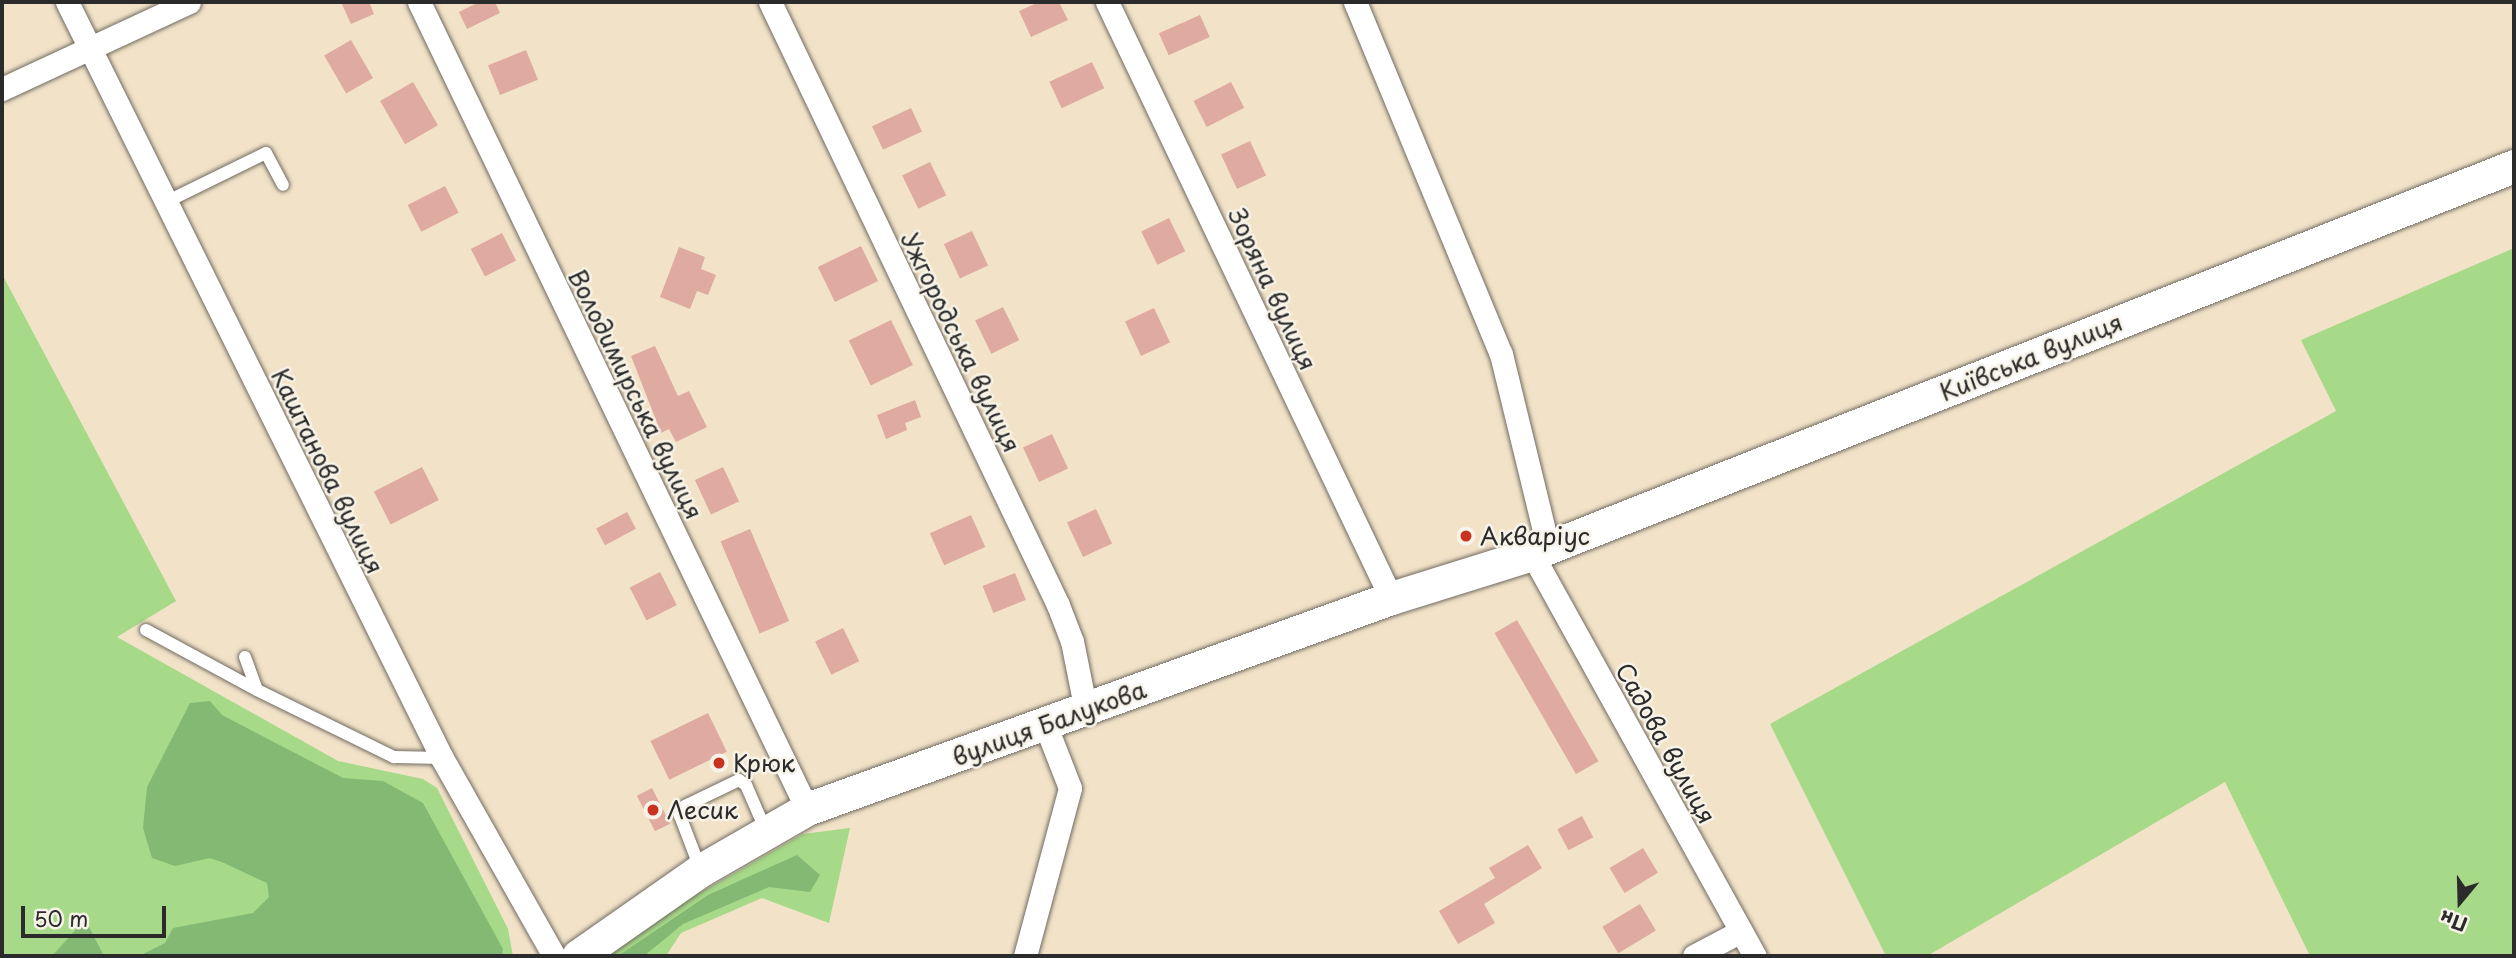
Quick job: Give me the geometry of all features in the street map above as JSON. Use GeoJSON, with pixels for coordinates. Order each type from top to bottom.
{"type":"FeatureCollection","features":[{"type":"Feature","properties":{"kind":"main road","name":"Київська вулиця"},"geometry":{"type":"LineString","coordinates":[[1540,551],[2514,166]]}},
{"type":"Feature","properties":{"kind":"main road","name":"вулиця Балукова"},"geometry":{"type":"LineString","coordinates":[[578,956],[701,870],[807,810],[1086,711],[1391,598],[1540,551]]}},
{"type":"Feature","properties":{"kind":"street","name":"Каштанова вулиця"},"geometry":{"type":"LineString","coordinates":[[68,2],[442,758],[554,956]]}},
{"type":"Feature","properties":{"kind":"street"},"geometry":{"type":"LineString","coordinates":[[2,89],[89,45],[189,2]]}},
{"type":"Feature","properties":{"kind":"street","name":"Володимирська вулиця"},"geometry":{"type":"LineString","coordinates":[[419,2],[807,810]]}},
{"type":"Feature","properties":{"kind":"street","name":"Ужгородська вулиця"},"geometry":{"type":"LineString","coordinates":[[769,2],[1058,605],[1072,641],[1086,711]]}},
{"type":"Feature","properties":{"kind":"street","name":"Зоряна вулиця"},"geometry":{"type":"LineString","coordinates":[[1107,2],[1391,598]]}},
{"type":"Feature","properties":{"kind":"street","name":"Садова вулиця"},"geometry":{"type":"LineString","coordinates":[[1355,2],[1501,354],[1540,551],[1755,956]]}},
{"type":"Feature","properties":{"kind":"street"},"geometry":{"type":"LineString","coordinates":[[1025,956],[1070,788],[1045,724]]}},
{"type":"Feature","properties":{"kind":"street"},"geometry":{"type":"LineString","coordinates":[[1694,956],[1741,931]]}},
{"type":"Feature","properties":{"kind":"lane"},"geometry":{"type":"LineString","coordinates":[[166,202],[266,153],[283,185]]}},
{"type":"Feature","properties":{"kind":"lane"},"geometry":{"type":"LineString","coordinates":[[146,629],[257,690],[394,757],[442,758]]}},
{"type":"Feature","properties":{"kind":"lane"},"geometry":{"type":"LineString","coordinates":[[245,657],[257,690]]}},
{"type":"Feature","properties":{"kind":"lane"},"geometry":{"type":"LineString","coordinates":[[701,870],[680,816],[685,806],[738,780],[746,785],[766,831]]}},
{"type":"Feature","properties":{"kind":"green space"},"geometry":{"type":"Polygon","coordinates":[[[2514,248],[2514,956],[2310,956],[2225,782],[1927,956],[1886,956],[1770,724],[2336,411],[2301,340],[2514,248]]]}},
{"type":"Feature","properties":{"kind":"green space"},"geometry":{"type":"Polygon","coordinates":[[[2,274],[176,601],[117,637],[338,761],[423,779],[437,788],[508,929],[513,956],[2,956],[2,274]]]}},
{"type":"Feature","properties":{"kind":"green space"},"geometry":{"type":"Polygon","coordinates":[[[210,701],[222,715],[343,778],[383,781],[423,803],[503,949],[502,956],[139,956],[165,943],[173,928],[253,913],[269,897],[267,883],[210,858],[175,866],[152,858],[143,828],[147,787],[190,703],[210,701]]]}},
{"type":"Feature","properties":{"kind":"green space"},"geometry":{"type":"Polygon","coordinates":[[[850,828],[829,923],[762,898],[681,933],[666,956],[608,956],[666,912],[803,834],[850,828]]]}},
{"type":"Feature","properties":{"kind":"green space"},"geometry":{"type":"Polygon","coordinates":[[[797,855],[820,875],[810,892],[769,887],[683,924],[644,956],[618,956],[708,895],[797,855]]]}},
{"type":"Feature","properties":{"kind":"green space"},"geometry":{"type":"Polygon","coordinates":[[[80,925],[89,927],[104,956],[52,956],[80,925]]]}},
{"type":"Feature","properties":{"kind":"building"},"geometry":{"type":"Polygon","coordinates":[[[341,2],[369,2],[374,14],[351,24],[341,2]]]}},
{"type":"Feature","properties":{"kind":"building"},"geometry":{"type":"Polygon","coordinates":[[[479,2],[495,2],[500,13],[467,29],[459,12],[479,2]]]}},
{"type":"Feature","properties":{"kind":"building"},"geometry":{"type":"Polygon","coordinates":[[[1039,2],[1059,2],[1068,20],[1031,37],[1019,11],[1039,2]]]}},
{"type":"Feature","properties":{"kind":"building"},"geometry":{"type":"Polygon","coordinates":[[[1200,15],[1210,37],[1169,55],[1159,33],[1200,15]]]}},
{"type":"Feature","properties":{"kind":"building"},"geometry":{"type":"Polygon","coordinates":[[[351,40],[373,78],[346,94],[324,56],[351,40]]]}},
{"type":"Feature","properties":{"kind":"building"},"geometry":{"type":"Polygon","coordinates":[[[526,50],[538,80],[500,95],[488,65],[526,50]]]}},
{"type":"Feature","properties":{"kind":"building"},"geometry":{"type":"Polygon","coordinates":[[[1092,62],[1104,88],[1062,108],[1049,82],[1092,62]]]}},
{"type":"Feature","properties":{"kind":"building"},"geometry":{"type":"Polygon","coordinates":[[[413,82],[438,125],[405,144],[380,101],[413,82]]]}},
{"type":"Feature","properties":{"kind":"building"},"geometry":{"type":"Polygon","coordinates":[[[1231,82],[1244,108],[1207,127],[1194,101],[1231,82]]]}},
{"type":"Feature","properties":{"kind":"building"},"geometry":{"type":"Polygon","coordinates":[[[911,108],[922,132],[883,150],[872,126],[911,108]]]}},
{"type":"Feature","properties":{"kind":"building"},"geometry":{"type":"Polygon","coordinates":[[[1250,141],[1266,175],[1237,189],[1221,155],[1250,141]]]}},
{"type":"Feature","properties":{"kind":"building"},"geometry":{"type":"Polygon","coordinates":[[[930,162],[946,195],[918,209],[902,176],[930,162]]]}},
{"type":"Feature","properties":{"kind":"building"},"geometry":{"type":"Polygon","coordinates":[[[445,186],[459,213],[421,232],[408,205],[445,186]]]}},
{"type":"Feature","properties":{"kind":"building"},"geometry":{"type":"Polygon","coordinates":[[[1169,218],[1185,251],[1157,265],[1141,232],[1169,218]]]}},
{"type":"Feature","properties":{"kind":"building"},"geometry":{"type":"Polygon","coordinates":[[[972,231],[988,265],[960,279],[944,244],[972,231]]]}},
{"type":"Feature","properties":{"kind":"building"},"geometry":{"type":"Polygon","coordinates":[[[502,233],[516,261],[485,277],[471,249],[502,233]]]}},
{"type":"Feature","properties":{"kind":"building"},"geometry":{"type":"Polygon","coordinates":[[[861,246],[878,281],[835,302],[818,267],[861,246]]]}},
{"type":"Feature","properties":{"kind":"building"},"geometry":{"type":"Polygon","coordinates":[[[679,247],[705,257],[701,269],[716,275],[708,295],[697,291],[690,309],[660,297],[679,247]]]}},
{"type":"Feature","properties":{"kind":"building"},"geometry":{"type":"Polygon","coordinates":[[[1003,307],[1019,340],[991,354],[975,321],[1003,307]]]}},
{"type":"Feature","properties":{"kind":"building"},"geometry":{"type":"Polygon","coordinates":[[[1154,308],[1170,342],[1141,356],[1125,322],[1154,308]]]}},
{"type":"Feature","properties":{"kind":"building"},"geometry":{"type":"Polygon","coordinates":[[[891,320],[913,365],[871,386],[849,341],[891,320]]]}},
{"type":"Feature","properties":{"kind":"building"},"geometry":{"type":"Polygon","coordinates":[[[655,346],[678,396],[689,391],[707,427],[676,442],[669,429],[661,433],[631,356],[655,346]]]}},
{"type":"Feature","properties":{"kind":"building"},"geometry":{"type":"Polygon","coordinates":[[[915,400],[921,417],[905,423],[907,430],[886,439],[877,415],[915,400]]]}},
{"type":"Feature","properties":{"kind":"building"},"geometry":{"type":"Polygon","coordinates":[[[1052,434],[1068,468],[1039,482],[1023,448],[1052,434]]]}},
{"type":"Feature","properties":{"kind":"building"},"geometry":{"type":"Polygon","coordinates":[[[422,467],[439,500],[391,524],[374,492],[422,467]]]}},
{"type":"Feature","properties":{"kind":"building"},"geometry":{"type":"Polygon","coordinates":[[[723,467],[739,501],[711,515],[695,480],[723,467]]]}},
{"type":"Feature","properties":{"kind":"building"},"geometry":{"type":"Polygon","coordinates":[[[1096,509],[1112,543],[1083,557],[1067,523],[1096,509]]]}},
{"type":"Feature","properties":{"kind":"building"},"geometry":{"type":"Polygon","coordinates":[[[627,512],[636,529],[605,545],[596,528],[627,512]]]}},
{"type":"Feature","properties":{"kind":"building"},"geometry":{"type":"Polygon","coordinates":[[[971,515],[985,547],[944,565],[930,533],[971,515]]]}},
{"type":"Feature","properties":{"kind":"building"},"geometry":{"type":"Polygon","coordinates":[[[750,529],[789,621],[760,634],[721,542],[750,529]]]}},
{"type":"Feature","properties":{"kind":"building"},"geometry":{"type":"Polygon","coordinates":[[[660,572],[677,605],[647,620],[630,587],[660,572]]]}},
{"type":"Feature","properties":{"kind":"building"},"geometry":{"type":"Polygon","coordinates":[[[1015,573],[1026,600],[993,613],[983,586],[1015,573]]]}},
{"type":"Feature","properties":{"kind":"building"},"geometry":{"type":"Polygon","coordinates":[[[1517,620],[1598,761],[1576,774],[1494,633],[1517,620]]]}},
{"type":"Feature","properties":{"kind":"building"},"geometry":{"type":"Polygon","coordinates":[[[843,628],[859,661],[831,675],[815,642],[843,628]]]}},
{"type":"Feature","properties":{"kind":"building"},"geometry":{"type":"Polygon","coordinates":[[[708,713],[727,752],[669,780],[650,741],[708,713]]]}},
{"type":"Feature","properties":{"kind":"building","name":"Лесик"},"geometry":{"type":"Polygon","coordinates":[[[652,788],[670,824],[655,831],[637,796],[652,788]]]}},
{"type":"Feature","properties":{"kind":"building"},"geometry":{"type":"Polygon","coordinates":[[[1582,816],[1593,837],[1569,850],[1557,829],[1582,816]]]}},
{"type":"Feature","properties":{"kind":"building"},"geometry":{"type":"Polygon","coordinates":[[[1528,845],[1542,868],[1484,904],[1495,923],[1458,944],[1439,911],[1495,878],[1489,868],[1528,845]]]}},
{"type":"Feature","properties":{"kind":"building"},"geometry":{"type":"Polygon","coordinates":[[[1643,848],[1658,873],[1625,893],[1610,868],[1643,848]]]}},
{"type":"Feature","properties":{"kind":"building"},"geometry":{"type":"Polygon","coordinates":[[[1640,904],[1656,931],[1618,953],[1602,927],[1640,904]]]}},
{"type":"Feature","properties":{"kind":"place","name":"Акваріус"},"geometry":{"type":"Point","coordinates":[1466,536]}},
{"type":"Feature","properties":{"kind":"place","name":"Крюк"},"geometry":{"type":"Point","coordinates":[719,763]}},
{"type":"Feature","properties":{"kind":"place","name":"Лесик"},"geometry":{"type":"Point","coordinates":[653,810]}}]}
